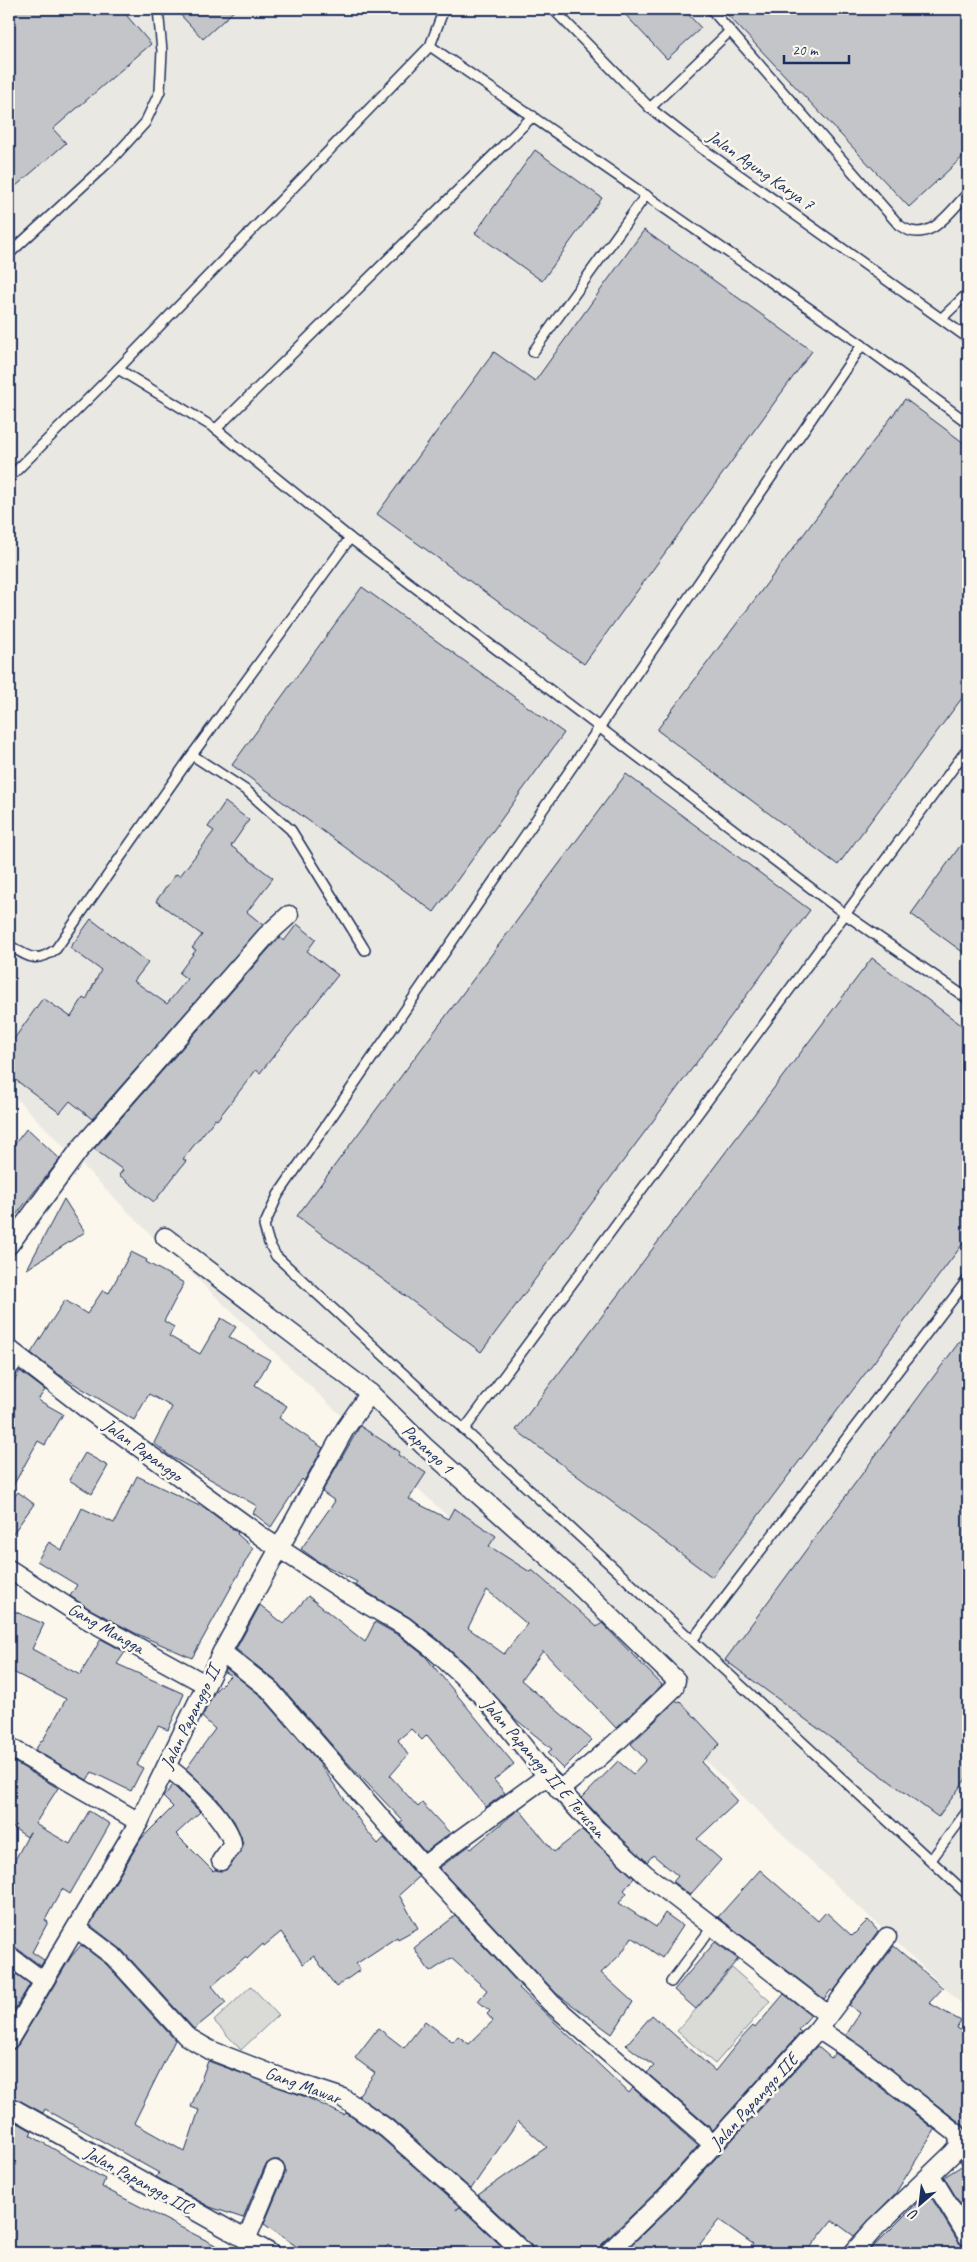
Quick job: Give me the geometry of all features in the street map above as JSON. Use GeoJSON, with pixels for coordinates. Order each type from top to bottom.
{"type":"FeatureCollection","features":[{"type":"Feature","properties":{"kind":"street"},"geometry":{"type":"LineString","coordinates":[[9,1245],[80,1149],[266,936],[289,915]]}},
{"type":"Feature","properties":{"kind":"street","name":"Papango 1"},"geometry":{"type":"LineString","coordinates":[[164,1237],[370,1393],[424,1446],[564,1572],[676,1680],[674,1688],[632,1730],[559,1790]]}},
{"type":"Feature","properties":{"kind":"street","name":"Jalan Papanggo"},"geometry":{"type":"LineString","coordinates":[[15,1354],[249,1527],[279,1547]]}},
{"type":"Feature","properties":{"kind":"street","name":"Jalan Papanggo II"},"geometry":{"type":"LineString","coordinates":[[9,2040],[139,1822],[222,1652],[345,1429],[370,1393]]}},
{"type":"Feature","properties":{"kind":"street","name":"Jalan Papanggo II E Terusan"},"geometry":{"type":"LineString","coordinates":[[279,1547],[344,1591],[404,1626],[432,1648],[492,1707],[546,1776],[597,1830],[645,1874],[828,2015]]}},
{"type":"Feature","properties":{"kind":"street","name":"Gang Mangga"},"geometry":{"type":"LineString","coordinates":[[9,1569],[85,1618],[205,1684]]}},
{"type":"Feature","properties":{"kind":"street"},"geometry":{"type":"LineString","coordinates":[[222,1652],[270,1689],[423,1866],[551,2003],[714,2145]]}},
{"type":"Feature","properties":{"kind":"street"},"geometry":{"type":"LineString","coordinates":[[9,1747],[139,1822]]}},
{"type":"Feature","properties":{"kind":"street"},"geometry":{"type":"LineString","coordinates":[[166,1767],[176,1773],[199,1794],[231,1836],[232,1846],[220,1861]]}},
{"type":"Feature","properties":{"kind":"street"},"geometry":{"type":"LineString","coordinates":[[423,1866],[546,1776]]}},
{"type":"Feature","properties":{"kind":"street","name":"Gang Mawar"},"geometry":{"type":"LineString","coordinates":[[76,1928],[113,1956],[186,2036],[219,2053],[282,2078],[343,2098],[386,2128],[524,2253]]}},
{"type":"Feature","properties":{"kind":"street","name":"Jalan Papanggo IIE"},"geometry":{"type":"LineString","coordinates":[[608,2253],[669,2194],[818,2029],[887,1937]]}},
{"type":"Feature","properties":{"kind":"street"},"geometry":{"type":"LineString","coordinates":[[9,1956],[43,1981]]}},
{"type":"Feature","properties":{"kind":"street"},"geometry":{"type":"LineString","coordinates":[[818,2029],[857,2055],[956,2133],[959,2139],[958,2146],[931,2176],[876,2227],[853,2253]]}},
{"type":"Feature","properties":{"kind":"street","name":"Jalan Papanggo IIC"},"geometry":{"type":"LineString","coordinates":[[9,2106],[270,2253]]}},
{"type":"Feature","properties":{"kind":"street"},"geometry":{"type":"LineString","coordinates":[[246,2240],[275,2170]]}},
{"type":"Feature","properties":{"kind":"street"},"geometry":{"type":"LineString","coordinates":[[931,2176],[968,2237]]}},
{"type":"Feature","properties":{"kind":"lane"},"geometry":{"type":"LineString","coordinates":[[9,254],[112,158],[145,123],[160,91],[162,51],[158,9]]}},
{"type":"Feature","properties":{"kind":"lane"},"geometry":{"type":"LineString","coordinates":[[9,478],[430,46],[444,9]]}},
{"type":"Feature","properties":{"kind":"lane","name":"Jalan Agung Karya 7"},"geometry":{"type":"LineString","coordinates":[[553,9],[650,108],[700,147],[968,338]]}},
{"type":"Feature","properties":{"kind":"lane"},"geometry":{"type":"LineString","coordinates":[[711,9],[899,225],[906,230],[918,233],[933,229],[968,193]]}},
{"type":"Feature","properties":{"kind":"lane"},"geometry":{"type":"LineString","coordinates":[[650,108],[730,31]]}},
{"type":"Feature","properties":{"kind":"lane"},"geometry":{"type":"LineString","coordinates":[[430,46],[862,344],[968,423]]}},
{"type":"Feature","properties":{"kind":"lane"},"geometry":{"type":"LineString","coordinates":[[216,429],[533,116]]}},
{"type":"Feature","properties":{"kind":"lane"},"geometry":{"type":"LineString","coordinates":[[533,352],[646,194]]}},
{"type":"Feature","properties":{"kind":"lane"},"geometry":{"type":"LineString","coordinates":[[942,318],[968,293]]}},
{"type":"Feature","properties":{"kind":"lane"},"geometry":{"type":"LineString","coordinates":[[862,344],[278,1195],[264,1226],[269,1243],[276,1256],[693,1639],[968,1895]]}},
{"type":"Feature","properties":{"kind":"lane"},"geometry":{"type":"LineString","coordinates":[[118,368],[216,429],[350,538],[845,914],[968,999]]}},
{"type":"Feature","properties":{"kind":"lane"},"geometry":{"type":"LineString","coordinates":[[9,945],[30,958],[44,957],[56,949],[192,755],[350,538]]}},
{"type":"Feature","properties":{"kind":"lane"},"geometry":{"type":"LineString","coordinates":[[464,1430],[968,748]]}},
{"type":"Feature","properties":{"kind":"lane"},"geometry":{"type":"LineString","coordinates":[[192,755],[247,791],[291,830],[365,950]]}},
{"type":"Feature","properties":{"kind":"lane"},"geometry":{"type":"LineString","coordinates":[[693,1639],[968,1279]]}},
{"type":"Feature","properties":{"kind":"lane"},"geometry":{"type":"LineString","coordinates":[[9,1374],[15,1354]]}},
{"type":"Feature","properties":{"kind":"lane"},"geometry":{"type":"LineString","coordinates":[[931,1860],[968,1810]]}},
{"type":"Feature","properties":{"kind":"lane"},"geometry":{"type":"LineString","coordinates":[[671,1982],[713,1926]]}},
{"type":"Feature","properties":{"kind":"shaded area"},"geometry":{"type":"Polygon","coordinates":[[[9,9],[968,9],[968,2010],[154,1238],[9,1091],[9,9]]]}},
{"type":"Feature","properties":{"kind":"shaded area"},"geometry":{"type":"Polygon","coordinates":[[[732,1968],[770,2001],[715,2064],[677,2031],[732,1968]]]}},
{"type":"Feature","properties":{"kind":"shaded area"},"geometry":{"type":"Polygon","coordinates":[[[251,1986],[278,2015],[241,2050],[214,2021],[251,1986]]]}},
{"type":"Feature","properties":{"kind":"building"},"geometry":{"type":"Polygon","coordinates":[[[9,9],[121,9],[151,44],[53,129],[66,143],[9,192],[9,9]]]}},
{"type":"Feature","properties":{"kind":"building"},"geometry":{"type":"Polygon","coordinates":[[[175,9],[236,9],[203,39],[175,9]]]}},
{"type":"Feature","properties":{"kind":"building"},"geometry":{"type":"Polygon","coordinates":[[[620,9],[683,9],[701,28],[667,59],[620,9]]]}},
{"type":"Feature","properties":{"kind":"building"},"geometry":{"type":"Polygon","coordinates":[[[722,9],[837,9],[844,16],[852,9],[968,9],[968,152],[909,207],[722,9]]]}},
{"type":"Feature","properties":{"kind":"building"},"geometry":{"type":"Polygon","coordinates":[[[535,150],[602,198],[542,281],[475,233],[535,150]]]}},
{"type":"Feature","properties":{"kind":"building"},"geometry":{"type":"Polygon","coordinates":[[[644,230],[812,351],[584,664],[377,514],[494,352],[535,381],[644,230]]]}},
{"type":"Feature","properties":{"kind":"building"},"geometry":{"type":"Polygon","coordinates":[[[905,399],[968,446],[968,690],[838,865],[657,730],[905,399]]]}},
{"type":"Feature","properties":{"kind":"building"},"geometry":{"type":"Polygon","coordinates":[[[362,587],[564,733],[434,912],[232,765],[362,587]]]}},
{"type":"Feature","properties":{"kind":"building"},"geometry":{"type":"Polygon","coordinates":[[[626,774],[810,910],[481,1352],[297,1216],[626,774]]]}},
{"type":"Feature","properties":{"kind":"building"},"geometry":{"type":"Polygon","coordinates":[[[225,802],[249,820],[231,846],[273,878],[247,912],[263,925],[92,1119],[70,1101],[60,1113],[9,1075],[9,1046],[43,998],[71,1017],[83,998],[86,1000],[101,970],[70,948],[91,919],[148,963],[134,981],[167,1004],[187,979],[179,973],[196,950],[192,948],[202,935],[156,901],[176,874],[180,876],[214,831],[208,827],[225,802]]]}},
{"type":"Feature","properties":{"kind":"building"},"geometry":{"type":"Polygon","coordinates":[[[968,835],[968,956],[911,914],[968,835]]]}},
{"type":"Feature","properties":{"kind":"building"},"geometry":{"type":"Polygon","coordinates":[[[297,924],[316,939],[307,951],[338,975],[260,1073],[256,1070],[217,1120],[215,1119],[183,1159],[186,1161],[154,1202],[119,1175],[123,1170],[94,1149],[274,943],[280,938],[284,941],[297,924]]]}},
{"type":"Feature","properties":{"kind":"building"},"geometry":{"type":"Polygon","coordinates":[[[872,958],[968,1030],[968,1237],[712,1577],[516,1430],[872,958]]]}},
{"type":"Feature","properties":{"kind":"building"},"geometry":{"type":"Polygon","coordinates":[[[27,1128],[60,1159],[9,1224],[9,1151],[27,1128]]]}},
{"type":"Feature","properties":{"kind":"building"},"geometry":{"type":"Polygon","coordinates":[[[64,1199],[85,1232],[27,1269],[64,1199]]]}},
{"type":"Feature","properties":{"kind":"building"},"geometry":{"type":"Polygon","coordinates":[[[131,1252],[184,1283],[164,1321],[174,1327],[169,1336],[200,1354],[221,1318],[236,1327],[229,1337],[270,1360],[255,1385],[287,1406],[279,1418],[323,1448],[304,1481],[302,1479],[271,1527],[253,1513],[257,1506],[170,1456],[154,1443],[172,1407],[149,1394],[134,1420],[58,1374],[31,1353],[65,1300],[87,1314],[103,1290],[109,1293],[131,1252]]]}},
{"type":"Feature","properties":{"kind":"building"},"geometry":{"type":"Polygon","coordinates":[[[968,1330],[968,1776],[938,1817],[725,1660],[968,1330]]]}},
{"type":"Feature","properties":{"kind":"building"},"geometry":{"type":"Polygon","coordinates":[[[20,1371],[45,1390],[38,1400],[63,1414],[45,1445],[38,1441],[9,1493],[9,1390],[20,1371]]]}},
{"type":"Feature","properties":{"kind":"building"},"geometry":{"type":"Polygon","coordinates":[[[360,1426],[400,1452],[398,1455],[426,1473],[409,1499],[448,1519],[454,1508],[496,1536],[489,1546],[530,1572],[532,1570],[597,1627],[602,1623],[662,1685],[616,1728],[543,1651],[521,1680],[592,1740],[563,1769],[547,1753],[552,1749],[513,1717],[477,1675],[439,1640],[409,1617],[355,1585],[357,1582],[319,1562],[301,1549],[335,1501],[322,1492],[360,1426]],[[487,1590],[468,1628],[504,1654],[527,1624],[487,1590]]]}},
{"type":"Feature","properties":{"kind":"building"},"geometry":{"type":"Polygon","coordinates":[[[85,1453],[108,1466],[92,1494],[69,1480],[85,1453]]]}},
{"type":"Feature","properties":{"kind":"building"},"geometry":{"type":"Polygon","coordinates":[[[137,1476],[208,1510],[238,1533],[253,1548],[192,1658],[135,1633],[90,1609],[70,1596],[77,1585],[37,1561],[49,1542],[62,1550],[82,1508],[114,1523],[137,1476]]]}},
{"type":"Feature","properties":{"kind":"building"},"geometry":{"type":"Polygon","coordinates":[[[18,1492],[34,1504],[9,1539],[9,1504],[18,1492]]]}},
{"type":"Feature","properties":{"kind":"building"},"geometry":{"type":"Polygon","coordinates":[[[308,1596],[365,1642],[375,1622],[398,1635],[425,1656],[514,1764],[494,1780],[505,1793],[486,1807],[427,1735],[422,1740],[411,1729],[398,1740],[408,1755],[390,1776],[418,1807],[422,1803],[450,1833],[425,1852],[400,1823],[403,1821],[345,1760],[277,1682],[236,1649],[260,1605],[284,1624],[308,1596]]]}},
{"type":"Feature","properties":{"kind":"building"},"geometry":{"type":"Polygon","coordinates":[[[9,1609],[44,1624],[32,1649],[80,1675],[101,1639],[125,1652],[117,1664],[184,1694],[168,1730],[158,1726],[137,1765],[143,1768],[131,1791],[92,1772],[87,1780],[35,1750],[43,1740],[66,1699],[9,1670],[9,1609]]]}},
{"type":"Feature","properties":{"kind":"building"},"geometry":{"type":"Polygon","coordinates":[[[226,1668],[262,1697],[317,1760],[378,1844],[384,1838],[419,1877],[399,1895],[418,1928],[398,1939],[397,1937],[356,1964],[360,1970],[336,1987],[314,1956],[303,1964],[281,1932],[264,1946],[263,1944],[247,1959],[245,1957],[212,1986],[226,2003],[194,2029],[121,1949],[90,1925],[141,1839],[173,1807],[163,1797],[173,1785],[200,1812],[176,1834],[213,1871],[226,1870],[241,1852],[243,1845],[241,1836],[234,1821],[215,1796],[186,1769],[215,1729],[202,1717],[215,1691],[231,1675],[224,1672],[226,1668]]]}},
{"type":"Feature","properties":{"kind":"building"},"geometry":{"type":"Polygon","coordinates":[[[676,1701],[680,1701],[720,1744],[701,1762],[738,1801],[697,1839],[721,1860],[690,1895],[673,1882],[678,1876],[653,1855],[647,1862],[604,1822],[582,1798],[618,1761],[633,1774],[646,1760],[631,1744],[676,1701]]]}},
{"type":"Feature","properties":{"kind":"building"},"geometry":{"type":"Polygon","coordinates":[[[9,1759],[58,1788],[35,1824],[70,1844],[89,1811],[110,1824],[70,1894],[62,1889],[45,1920],[48,1922],[32,1952],[44,1960],[41,1966],[15,1947],[9,1946],[9,1907],[15,1896],[9,1892],[9,1871],[30,1832],[27,1837],[9,1825],[9,1759]]]}},
{"type":"Feature","properties":{"kind":"building"},"geometry":{"type":"Polygon","coordinates":[[[519,1809],[554,1852],[582,1830],[634,1878],[624,1890],[627,1893],[619,1903],[656,1927],[665,1913],[683,1926],[662,1958],[632,1937],[621,1954],[601,1973],[633,2002],[612,2034],[557,1994],[439,1868],[469,1846],[471,1849],[519,1809]]]}},
{"type":"Feature","properties":{"kind":"building"},"geometry":{"type":"Polygon","coordinates":[[[760,1870],[818,1921],[826,1912],[852,1936],[868,1920],[878,1931],[833,1992],[831,1990],[824,1999],[718,1917],[760,1870]]]}},
{"type":"Feature","properties":{"kind":"building"},"geometry":{"type":"Polygon","coordinates":[[[455,1916],[521,1986],[519,1988],[629,2093],[633,2088],[698,2146],[661,2187],[601,2245],[598,2253],[534,2253],[531,2245],[478,2195],[547,2147],[518,2121],[471,2189],[393,2120],[358,2096],[375,2073],[355,2058],[378,2028],[404,2048],[425,2021],[453,2042],[458,2036],[469,2044],[493,2021],[487,2014],[490,2011],[478,2001],[487,1990],[451,1958],[430,1972],[414,1948],[455,1916]]]}},
{"type":"Feature","properties":{"kind":"building"},"geometry":{"type":"Polygon","coordinates":[[[715,1942],[738,1959],[696,2009],[674,1990],[715,1942]]]}},
{"type":"Feature","properties":{"kind":"building"},"geometry":{"type":"Polygon","coordinates":[[[81,1945],[106,1964],[175,2040],[134,2123],[185,2152],[199,2110],[191,2107],[208,2061],[306,2097],[344,2115],[346,2113],[379,2136],[459,2206],[456,2210],[460,2207],[509,2253],[396,2253],[388,2245],[380,2253],[306,2253],[264,2224],[285,2174],[285,2168],[279,2160],[273,2160],[265,2166],[243,2218],[210,2207],[156,2177],[159,2173],[45,2109],[43,2113],[9,2095],[9,2051],[18,2045],[71,1957],[81,1945]]]}},
{"type":"Feature","properties":{"kind":"building"},"geometry":{"type":"Polygon","coordinates":[[[894,1946],[943,1988],[929,2003],[961,2021],[957,2028],[968,2034],[968,2134],[963,2125],[846,2035],[860,2013],[849,2005],[894,1946]]]}},
{"type":"Feature","properties":{"kind":"building"},"geometry":{"type":"Polygon","coordinates":[[[9,1969],[30,1984],[15,2009],[9,2005],[9,1969]]]}},
{"type":"Feature","properties":{"kind":"building"},"geometry":{"type":"Polygon","coordinates":[[[784,1994],[811,2015],[798,2030],[801,2032],[713,2130],[647,2073],[654,2066],[626,2045],[652,2015],[715,2071],[740,2040],[753,2026],[755,2028],[784,1994]]]}},
{"type":"Feature","properties":{"kind":"building"},"geometry":{"type":"Polygon","coordinates":[[[817,2046],[831,2058],[835,2053],[851,2064],[935,2130],[895,2194],[854,2236],[832,2220],[806,2253],[746,2253],[753,2244],[719,2220],[700,2244],[708,2253],[623,2253],[677,2201],[817,2046]]]}},
{"type":"Feature","properties":{"kind":"building"},"geometry":{"type":"Polygon","coordinates":[[[9,2118],[32,2131],[30,2135],[105,2179],[102,2187],[231,2253],[9,2253],[9,2118]]]}},
{"type":"Feature","properties":{"kind":"building"},"geometry":{"type":"Polygon","coordinates":[[[968,2149],[968,2217],[944,2177],[963,2165],[960,2161],[968,2149]]]}},
{"type":"Feature","properties":{"kind":"building"},"geometry":{"type":"Polygon","coordinates":[[[928,2192],[959,2243],[968,2248],[968,2253],[867,2253],[928,2192]]]}}]}
